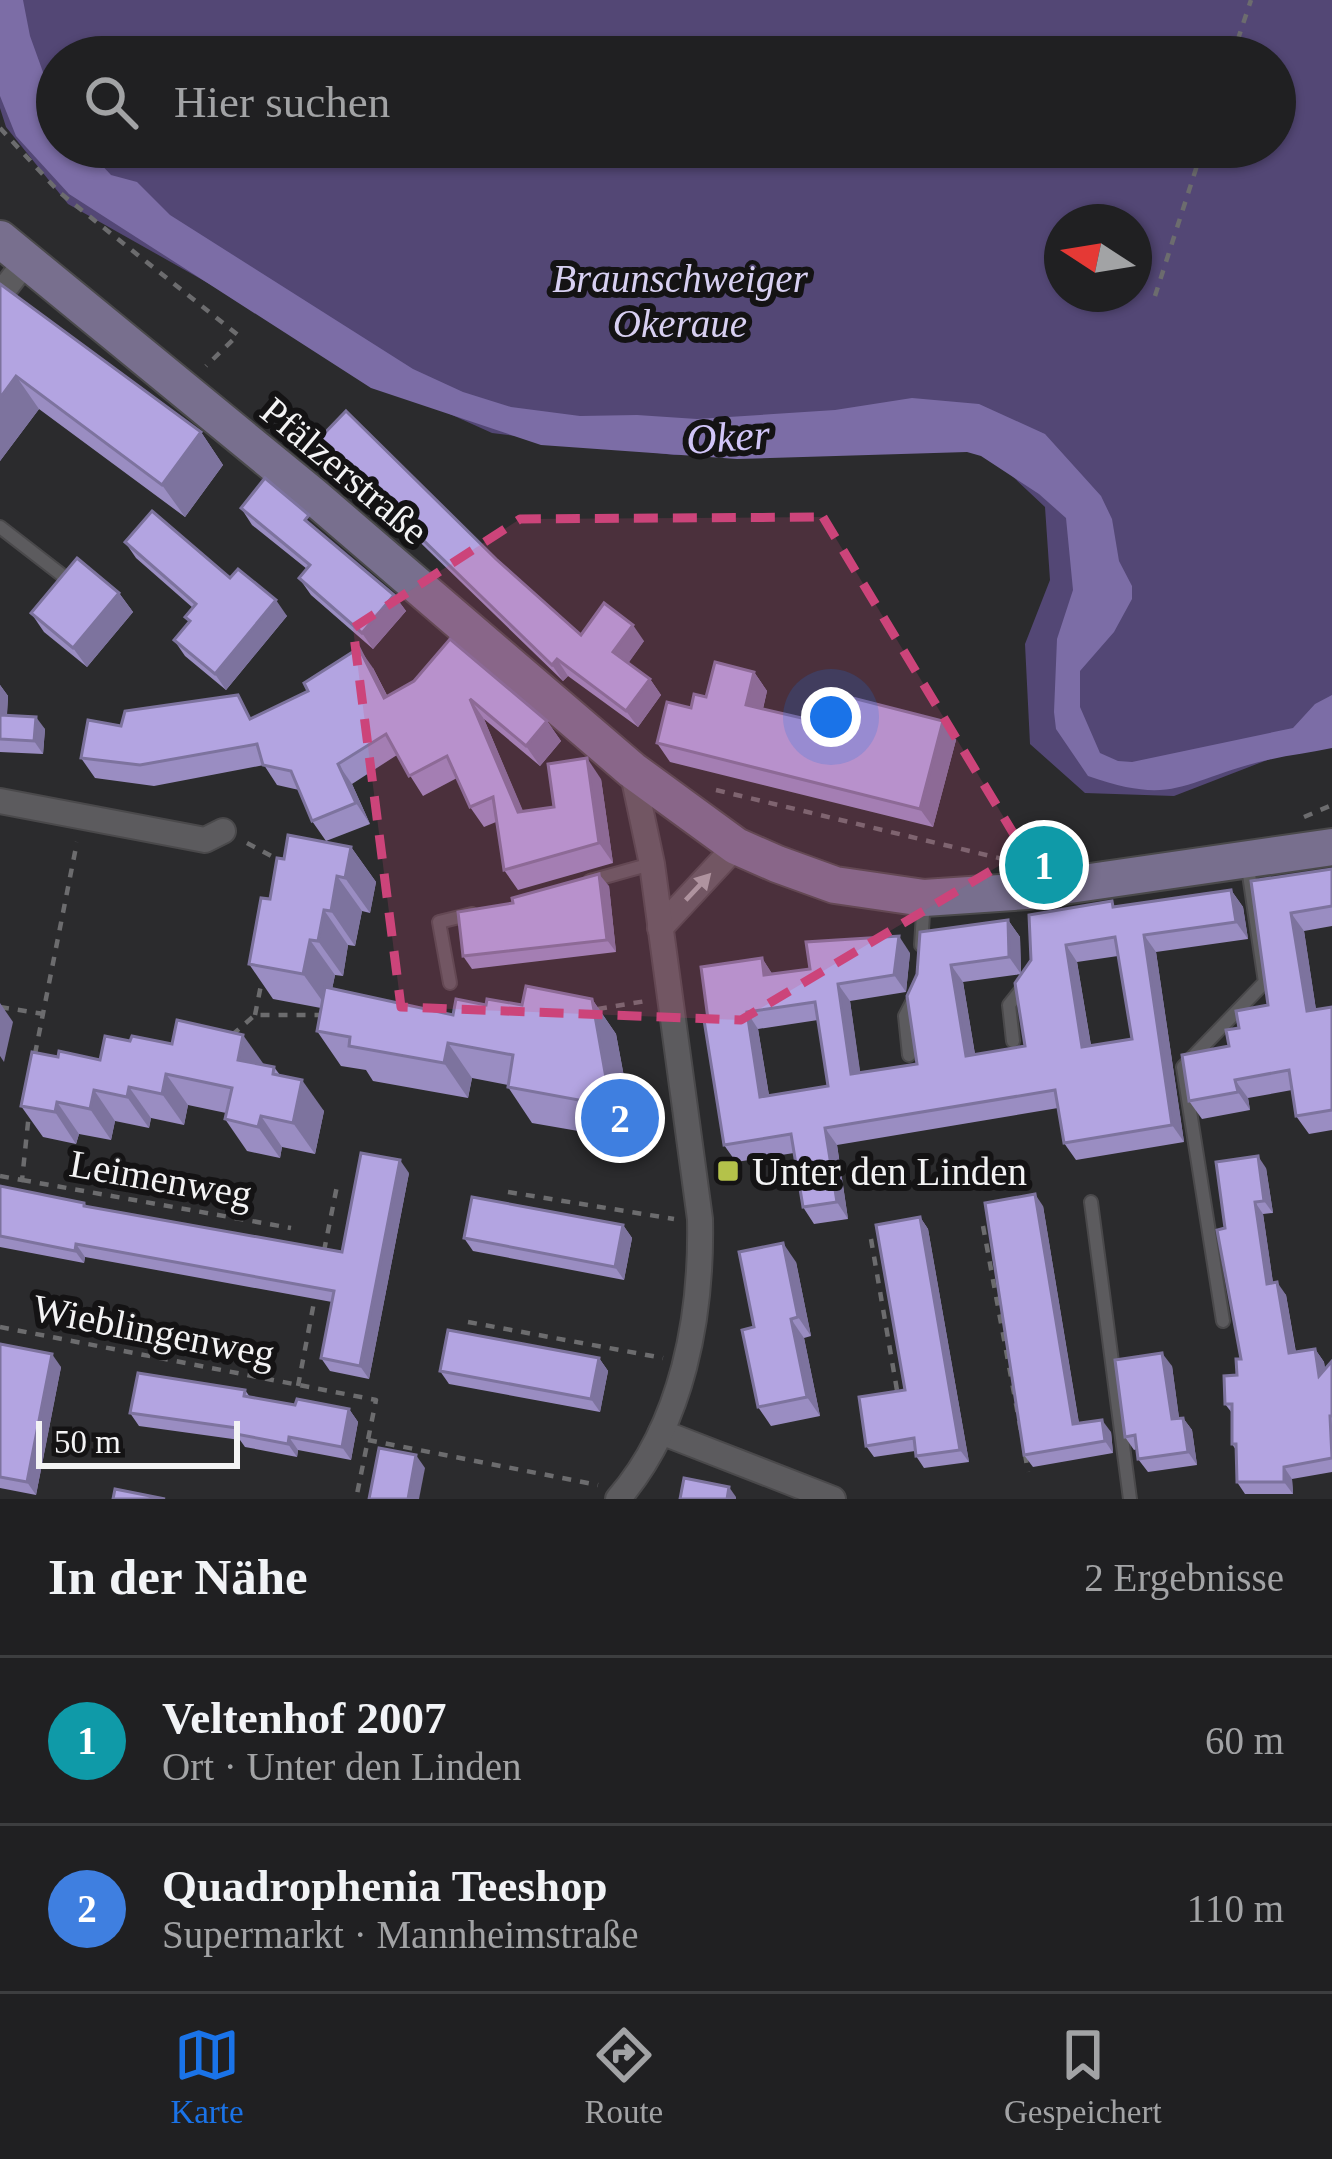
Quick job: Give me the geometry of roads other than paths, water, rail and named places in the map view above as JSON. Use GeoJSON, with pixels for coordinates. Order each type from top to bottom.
{"type":"FeatureCollection","features":[{"type":"Feature","properties":{"kind":"street"},"geometry":{"type":"LineString","coordinates":[[0,295],[13,250]]}},
{"type":"Feature","properties":{"kind":"street","name":"Pfälzerstraße"},"geometry":{"type":"LineString","coordinates":[[13,250],[312,494],[632,770]]}},
{"type":"Feature","properties":{"kind":"street"},"geometry":{"type":"LineString","coordinates":[[632,770],[736,846],[835,885],[924,898],[1332,847]]}},
{"type":"Feature","properties":{"kind":"street"},"geometry":{"type":"LineString","coordinates":[[622,1495],[661,1432],[686,1362],[701,1268],[700,1219],[652,864],[632,770]]}},
{"type":"Feature","properties":{"kind":"street"},"geometry":{"type":"LineString","coordinates":[[0,801],[205,840],[223,831]]}},
{"type":"Feature","properties":{"kind":"street"},"geometry":{"type":"LineString","coordinates":[[660,928],[736,846]]}},
{"type":"Feature","properties":{"kind":"street"},"geometry":{"type":"LineString","coordinates":[[661,1432],[833,1499]]}},
{"type":"Feature","properties":{"kind":"lane"},"geometry":{"type":"LineString","coordinates":[[0,527],[68,579]]}},
{"type":"Feature","properties":{"kind":"lane"},"geometry":{"type":"LineString","coordinates":[[1223,1321],[1183,1067],[1265,982],[1247,860]]}},
{"type":"Feature","properties":{"kind":"lane"},"geometry":{"type":"LineString","coordinates":[[567,887],[652,864]]}},
{"type":"Feature","properties":{"kind":"lane"},"geometry":{"type":"LineString","coordinates":[[920,966],[924,898]]}},
{"type":"Feature","properties":{"kind":"lane"},"geometry":{"type":"LineString","coordinates":[[450,983],[439,922],[482,911]]}},
{"type":"Feature","properties":{"kind":"lane"},"geometry":{"type":"LineString","coordinates":[[1013,1041],[1009,1005],[1033,976]]}},
{"type":"Feature","properties":{"kind":"lane"},"geometry":{"type":"LineString","coordinates":[[909,1055],[905,1016],[919,989]]}},
{"type":"Feature","properties":{"kind":"lane"},"geometry":{"type":"LineString","coordinates":[[1091,1202],[1130,1499]]}},
{"type":"Feature","properties":{"kind":"water"},"geometry":{"type":"Polygon","coordinates":[[[0,0],[23,0],[36,53],[36,158],[16,136],[0,96],[0,0]]]}},
{"type":"Feature","properties":{"kind":"water","name":"Oker"},"geometry":{"type":"Polygon","coordinates":[[[45,168],[104,168],[111,175],[137,182],[170,215],[413,369],[511,407],[580,416],[697,419],[835,410],[912,398],[979,404],[1045,434],[1101,496],[1112,519],[1132,599],[1114,632],[1080,671],[1080,707],[1100,753],[1132,762],[1293,728],[1315,704],[1332,695],[1332,748],[1259,762],[1159,790],[1088,776],[1056,729],[1054,712],[1057,639],[1073,590],[1066,518],[981,456],[967,452],[737,459],[541,445],[371,388],[69,194],[45,168]]]}},
{"type":"Feature","properties":{"kind":"place","name":"Veltenhof 2007"},"geometry":{"type":"Point","coordinates":[1044,865]}},
{"type":"Feature","properties":{"kind":"place","name":"Quadrophenia Teeshop"},"geometry":{"type":"Point","coordinates":[620,1118]}},
{"type":"Feature","properties":{"kind":"place","name":"Unter den Linden"},"geometry":{"type":"Point","coordinates":[728,1171]}},
{"type":"Feature","properties":{"kind":"park label","name":"Braunschweiger Okeraue"},"geometry":{"type":"Point","coordinates":[680,300]}}]}
